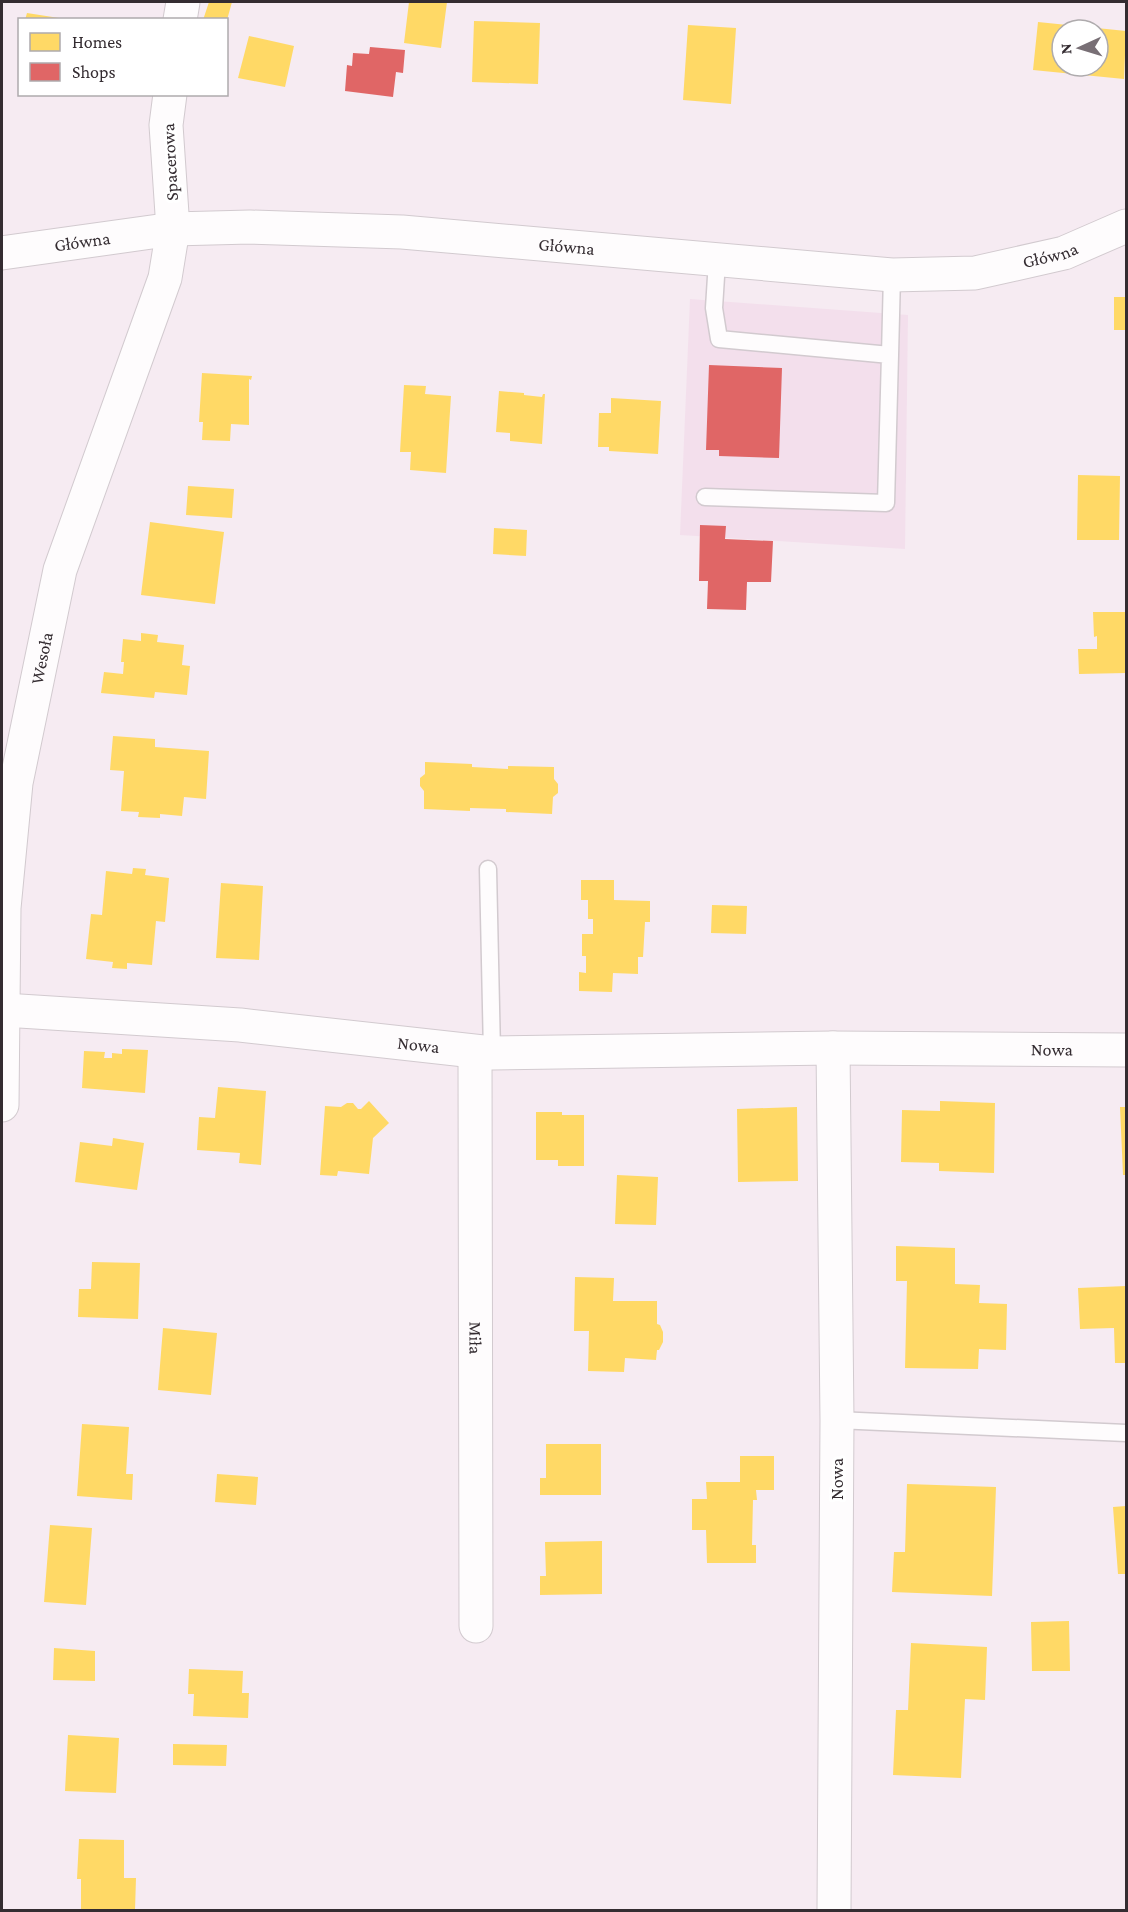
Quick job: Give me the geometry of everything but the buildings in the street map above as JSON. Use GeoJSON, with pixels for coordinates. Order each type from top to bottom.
{"type":"FeatureCollection","features":[{"type":"Feature","properties":{"kind":"street"},"geometry":{"type":"LineString","coordinates":[[180,18],[183,2]]}},
{"type":"Feature","properties":{"kind":"street","name":"Spacerowa"},"geometry":{"type":"LineString","coordinates":[[170,96],[166,125],[173,229]]}},
{"type":"Feature","properties":{"kind":"street","name":"Główna"},"geometry":{"type":"LineString","coordinates":[[2,253],[173,229],[250,227],[402,232],[892,275],[975,273],[1064,253],[1126,226]]}},
{"type":"Feature","properties":{"kind":"street","name":"Wesoła"},"geometry":{"type":"LineString","coordinates":[[2,1105],[4,908],[16,783],[60,570],[165,278],[173,229]]}},
{"type":"Feature","properties":{"kind":"street","name":"Nowa"},"geometry":{"type":"LineString","coordinates":[[4,1010],[240,1026],[484,1053],[833,1048],[1126,1050]]}},
{"type":"Feature","properties":{"kind":"street","name":"Nowa"},"geometry":{"type":"LineString","coordinates":[[833,1048],[837,1420],[834,1911]]}},
{"type":"Feature","properties":{"kind":"street","name":"Miła"},"geometry":{"type":"LineString","coordinates":[[476,1626],[484,1053]]}},
{"type":"Feature","properties":{"kind":"lane"},"geometry":{"type":"LineString","coordinates":[[717,261],[714,308],[719,339],[890,355]]}},
{"type":"Feature","properties":{"kind":"lane"},"geometry":{"type":"LineString","coordinates":[[705,497],[886,503],[892,275]]}},
{"type":"Feature","properties":{"kind":"lane"},"geometry":{"type":"LineString","coordinates":[[484,1053],[488,868]]}},
{"type":"Feature","properties":{"kind":"lane"},"geometry":{"type":"LineString","coordinates":[[837,1420],[1126,1432]]}},
{"type":"Feature","properties":{"kind":"shaded area"},"geometry":{"type":"Polygon","coordinates":[[[690,299],[908,315],[905,549],[680,535],[690,299]]]}}]}
